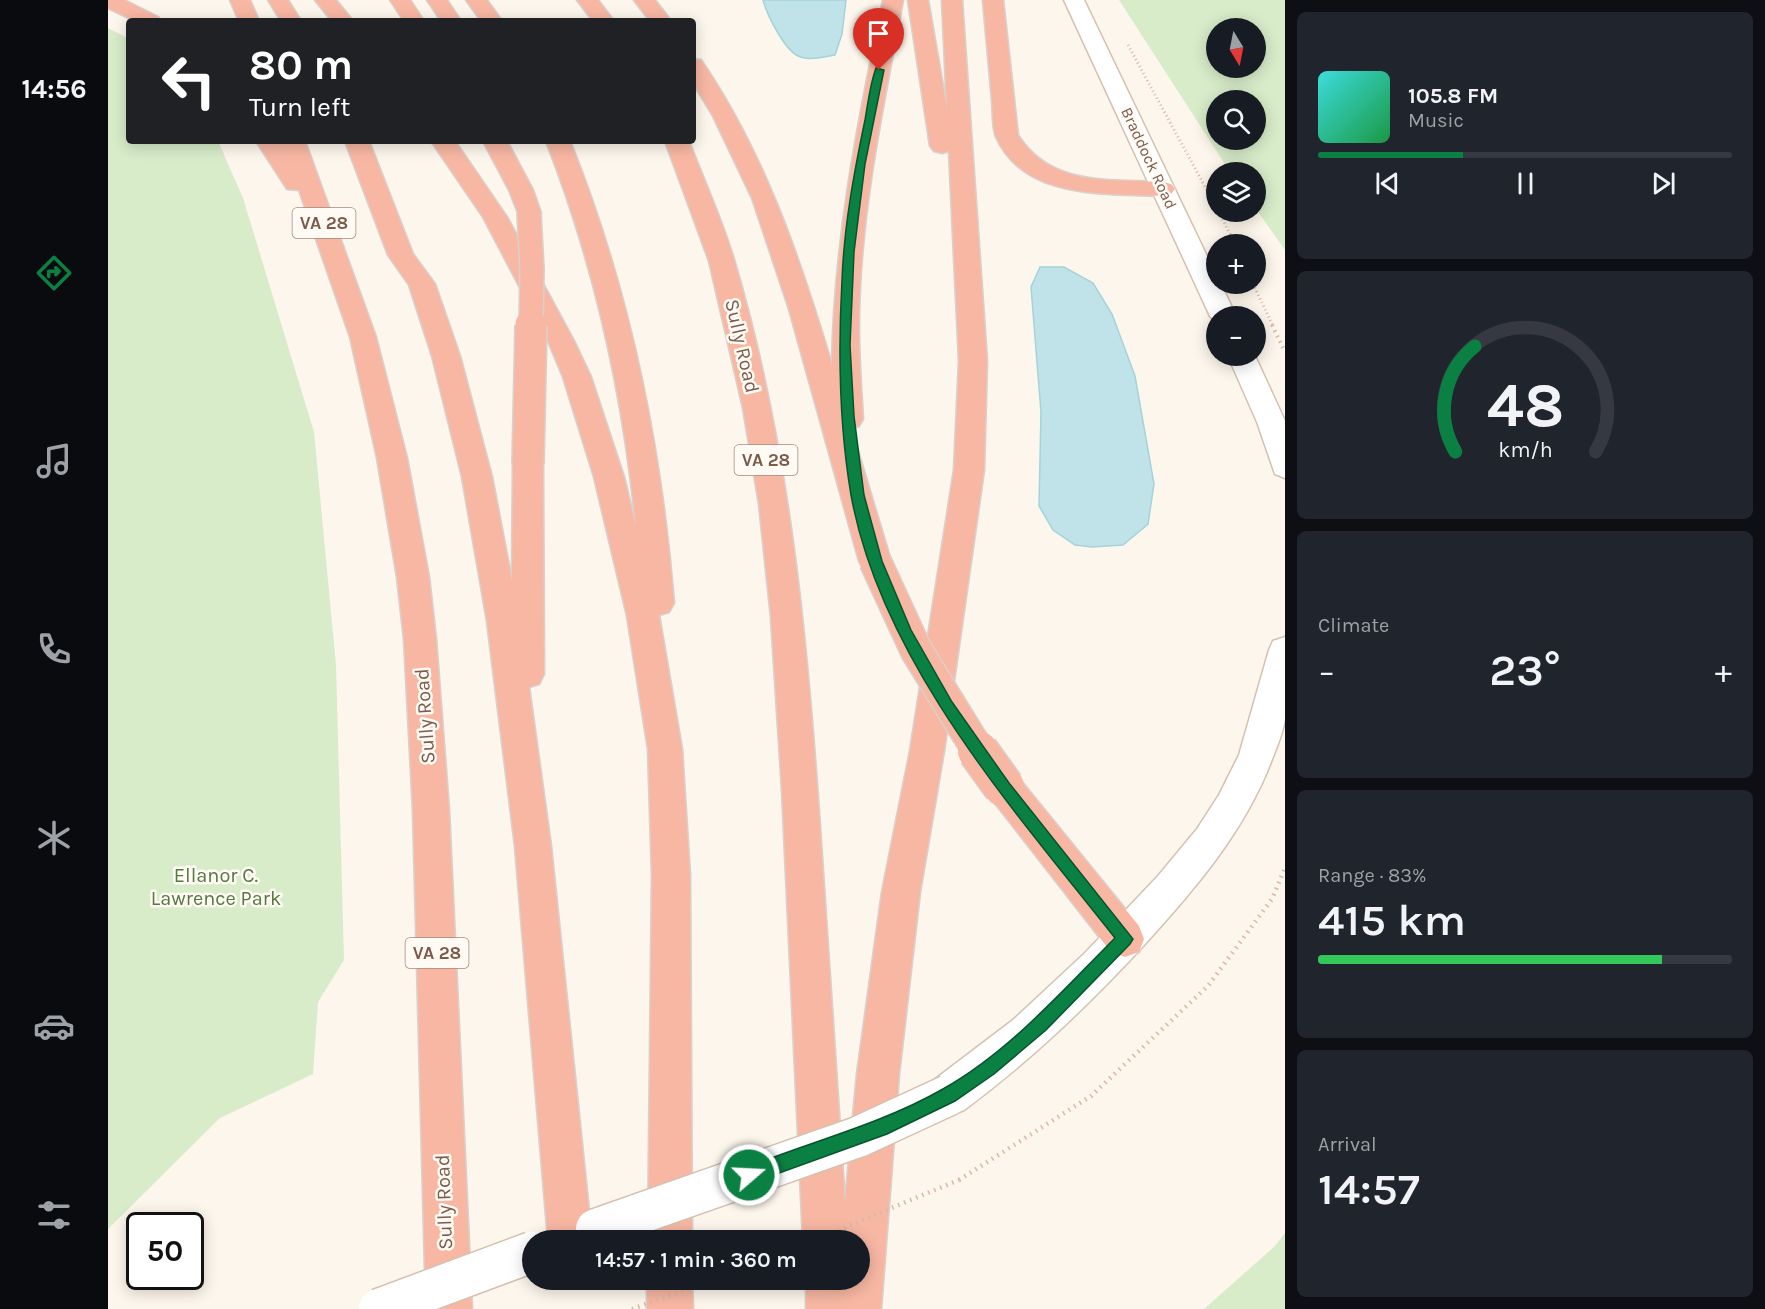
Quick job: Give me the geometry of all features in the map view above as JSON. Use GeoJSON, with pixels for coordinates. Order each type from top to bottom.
{"type":"FeatureCollection","features":[{"type":"Feature","properties":{"kind":"highway"},"geometry":{"type":"LineString","coordinates":[[108,0],[145,18]]}},
{"type":"Feature","properties":{"kind":"highway"},"geometry":{"type":"LineString","coordinates":[[240,0],[248,18]]}},
{"type":"Feature","properties":{"kind":"highway"},"geometry":{"type":"LineString","coordinates":[[278,0],[289,18]]}},
{"type":"Feature","properties":{"kind":"highway"},"geometry":{"type":"LineString","coordinates":[[324,0],[332,18]]}},
{"type":"Feature","properties":{"kind":"highway"},"geometry":{"type":"LineString","coordinates":[[324,0],[340,18]]}},
{"type":"Feature","properties":{"kind":"highway"},"geometry":{"type":"LineString","coordinates":[[400,0],[412,18]]}},
{"type":"Feature","properties":{"kind":"highway"},"geometry":{"type":"LineString","coordinates":[[437,0],[449,18]]}},
{"type":"Feature","properties":{"kind":"highway"},"geometry":{"type":"LineString","coordinates":[[476,0],[490,18]]}},
{"type":"Feature","properties":{"kind":"highway"},"geometry":{"type":"LineString","coordinates":[[587,0],[602,18]]}},
{"type":"Feature","properties":{"kind":"highway"},"geometry":{"type":"LineString","coordinates":[[644,0],[659,18]]}},
{"type":"Feature","properties":{"kind":"highway"},"geometry":{"type":"LineString","coordinates":[[857,495],[848,416],[844,345],[848,252],[861,164],[893,0]]}},
{"type":"Feature","properties":{"kind":"highway"},"geometry":{"type":"LineString","coordinates":[[918,0],[971,316]]}},
{"type":"Feature","properties":{"kind":"highway"},"geometry":{"type":"LineString","coordinates":[[863,1230],[878,1074],[900,892],[927,752],[969,470],[973,401],[971,316],[952,0]]}},
{"type":"Feature","properties":{"kind":"highway"},"geometry":{"type":"LineString","coordinates":[[993,0],[1007,135],[1020,156],[1039,170],[1077,184],[1163,189]]}},
{"type":"Feature","properties":{"kind":"highway"},"geometry":{"type":"LineString","coordinates":[[696,70],[745,156],[764,198],[802,309],[875,561],[888,596],[923,667],[947,706],[1004,787],[1125,939]]}},
{"type":"Feature","properties":{"kind":"highway"},"geometry":{"type":"LineString","coordinates":[[270,144],[298,189],[353,305]]}},
{"type":"Feature","properties":{"kind":"highway","name":"Sully Road"},"geometry":{"type":"LineString","coordinates":[[294,144],[363,337],[392,458],[413,577],[420,639],[436,925],[449,1309]]}},
{"type":"Feature","properties":{"kind":"highway"},"geometry":{"type":"LineString","coordinates":[[358,144],[401,255],[422,284]]}},
{"type":"Feature","properties":{"kind":"highway"},"geometry":{"type":"LineString","coordinates":[[377,144],[384,170],[415,251],[422,284],[446,356],[477,477],[503,621],[533,846]]}},
{"type":"Feature","properties":{"kind":"highway"},"geometry":{"type":"LineString","coordinates":[[445,144],[475,185],[520,262],[561,341],[586,400],[627,544],[649,647],[665,748]]}},
{"type":"Feature","properties":{"kind":"highway"},"geometry":{"type":"LineString","coordinates":[[504,144],[529,213],[532,269],[527,700],[533,846],[565,1230]]}},
{"type":"Feature","properties":{"kind":"highway"},"geometry":{"type":"LineString","coordinates":[[559,144],[596,244],[620,335],[632,397],[656,581],[672,886],[670,1230]]}},
{"type":"Feature","properties":{"kind":"highway","name":"Sully Road"},"geometry":{"type":"LineString","coordinates":[[678,144],[722,261],[757,408],[774,504],[787,617],[799,778],[824,1230]]}},
{"type":"Feature","properties":{"kind":"highway"},"geometry":{"type":"LineString","coordinates":[[669,1309],[670,1290]]}},
{"type":"Feature","properties":{"kind":"highway"},"geometry":{"type":"LineString","coordinates":[[828,1290],[829,1309]]}},
{"type":"Feature","properties":{"kind":"highway"},"geometry":{"type":"LineString","coordinates":[[858,1309],[859,1290]]}},
{"type":"Feature","properties":{"kind":"main road","name":"Braddock Road"},"geometry":{"type":"LineString","coordinates":[[1074,0],[1218,306]]}},
{"type":"Feature","properties":{"kind":"main road"},"geometry":{"type":"LineString","coordinates":[[1246,366],[1271,422],[1285,467]]}},
{"type":"Feature","properties":{"kind":"main road"},"geometry":{"type":"LineString","coordinates":[[594,1230],[858,1137],[913,1114],[949,1095],[988,1068],[1040,1024],[1125,939],[1190,866],[1218,828],[1243,787],[1259,746],[1285,650]]}},
{"type":"Feature","properties":{"kind":"main road"},"geometry":{"type":"LineString","coordinates":[[379,1309],[522,1256]]}},
{"type":"Feature","properties":{"kind":"path"},"geometry":{"type":"LineString","coordinates":[[1125,39],[1206,189]]}},
{"type":"Feature","properties":{"kind":"path"},"geometry":{"type":"LineString","coordinates":[[1258,294],[1285,352]]}},
{"type":"Feature","properties":{"kind":"path"},"geometry":{"type":"LineString","coordinates":[[838,1230],[959,1180],[1091,1096],[1208,986],[1272,899],[1285,868]]}},
{"type":"Feature","properties":{"kind":"path"},"geometry":{"type":"LineString","coordinates":[[632,1309],[686,1290]]}},
{"type":"Feature","properties":{"kind":"green space"},"geometry":{"type":"Polygon","coordinates":[[[1119,0],[1285,0],[1285,250],[1265,222],[1266,162],[1224,162],[1216,150],[1266,150],[1266,90],[1206,90],[1206,135],[1119,0]]]}},
{"type":"Feature","properties":{"kind":"green space","name":"Ellanor C. Lawrence Park"},"geometry":{"type":"Polygon","coordinates":[[[108,28],[126,37],[126,144],[219,144],[243,198],[314,432],[336,665],[344,960],[318,1002],[313,1074],[220,1118],[108,1229],[108,28]]]}},
{"type":"Feature","properties":{"kind":"green space"},"geometry":{"type":"Polygon","coordinates":[[[1285,1233],[1285,1309],[1204,1309],[1275,1246],[1285,1233]]]}},
{"type":"Feature","properties":{"kind":"water"},"geometry":{"type":"Polygon","coordinates":[[[763,0],[846,0],[842,34],[835,55],[816,58],[798,56],[787,46],[777,31],[763,0]]]}},
{"type":"Feature","properties":{"kind":"water"},"geometry":{"type":"Polygon","coordinates":[[[1040,267],[1064,267],[1093,283],[1112,314],[1135,376],[1154,484],[1148,524],[1123,545],[1092,547],[1075,545],[1053,530],[1039,506],[1041,412],[1031,287],[1040,267]]]}},
{"type":"Feature","properties":{"kind":"route"},"geometry":{"type":"LineString","coordinates":[[749,1175],[887,1126],[949,1095],[988,1068],[1040,1024],[1125,939],[1058,857],[976,750],[923,667],[888,596],[875,561],[857,495],[848,416],[844,345],[848,252],[861,164],[879,70]]}}]}
